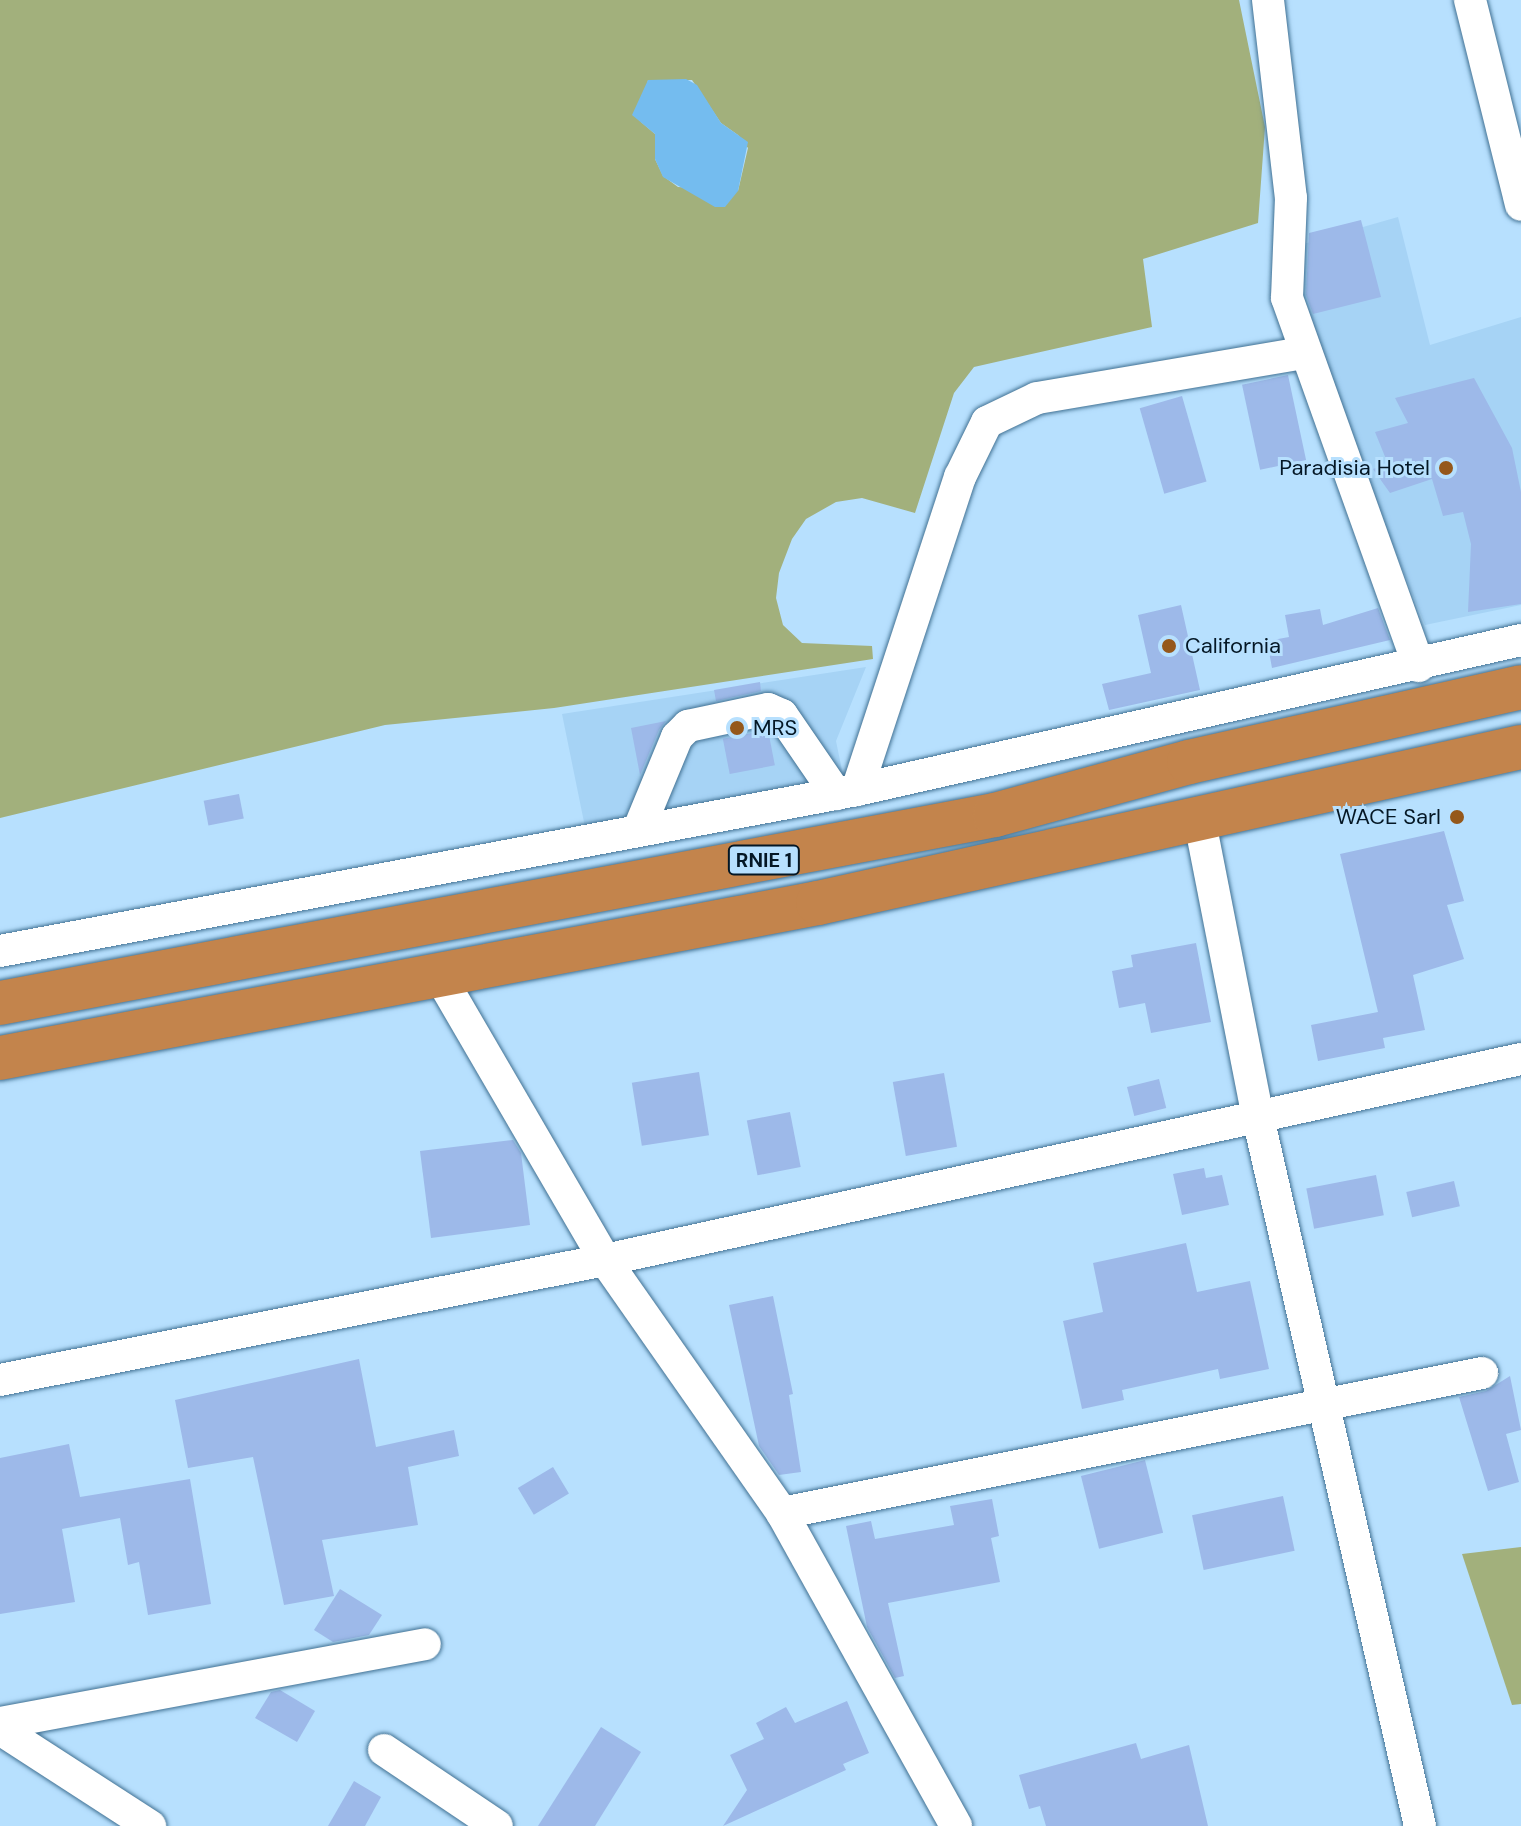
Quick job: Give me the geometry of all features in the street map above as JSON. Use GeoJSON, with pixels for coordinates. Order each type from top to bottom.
{"type":"FeatureCollection","features":[{"type":"Feature","properties":{"kind":"highway","name":"RNIE 1"},"geometry":{"type":"LineString","coordinates":[[0,1003],[995,815],[1189,762],[1521,687]]}},
{"type":"Feature","properties":{"kind":"highway","name":"RNIE 1"},"geometry":{"type":"LineString","coordinates":[[0,1058],[439,975],[1200,822],[1521,747]]}},
{"type":"Feature","properties":{"kind":"street"},"geometry":{"type":"LineString","coordinates":[[1268,0],[1291,198],[1287,298],[1304,353],[1419,666]]}},
{"type":"Feature","properties":{"kind":"street"},"geometry":{"type":"LineString","coordinates":[[1470,0],[1521,205]]}},
{"type":"Feature","properties":{"kind":"street"},"geometry":{"type":"LineString","coordinates":[[847,792],[960,477],[987,422],[1037,398],[1304,353]]}},
{"type":"Feature","properties":{"kind":"street"},"geometry":{"type":"LineString","coordinates":[[0,951],[847,792],[1419,666],[1521,640]]}},
{"type":"Feature","properties":{"kind":"street"},"geometry":{"type":"LineString","coordinates":[[638,831],[677,737],[688,726],[768,709],[782,715],[847,792]]}},
{"type":"Feature","properties":{"kind":"street"},"geometry":{"type":"LineString","coordinates":[[1200,822],[1257,1113],[1326,1400],[1420,1826]]}},
{"type":"Feature","properties":{"kind":"street"},"geometry":{"type":"LineString","coordinates":[[439,975],[605,1260],[782,1513],[956,1826]]}},
{"type":"Feature","properties":{"kind":"street"},"geometry":{"type":"LineString","coordinates":[[0,1380],[605,1260],[1257,1113],[1521,1059]]}},
{"type":"Feature","properties":{"kind":"street"},"geometry":{"type":"LineString","coordinates":[[782,1513],[1326,1400],[1482,1373]]}},
{"type":"Feature","properties":{"kind":"street"},"geometry":{"type":"LineString","coordinates":[[0,1723],[425,1644]]}},
{"type":"Feature","properties":{"kind":"street"},"geometry":{"type":"LineString","coordinates":[[0,1729],[150,1826]]}},
{"type":"Feature","properties":{"kind":"street"},"geometry":{"type":"LineString","coordinates":[[384,1750],[481,1822]]}},
{"type":"Feature","properties":{"kind":"shaded area"},"geometry":{"type":"Polygon","coordinates":[[[686,79],[697,85],[721,123],[748,142],[738,191],[725,207],[715,207],[663,177],[655,159],[655,134],[632,115],[648,80],[686,79]]]}},
{"type":"Feature","properties":{"kind":"shaded area"},"geometry":{"type":"Polygon","coordinates":[[[1398,217],[1430,345],[1521,317],[1521,605],[1425,625],[1339,412],[1286,249],[1398,217]]]}},
{"type":"Feature","properties":{"kind":"shaded area"},"geometry":{"type":"Polygon","coordinates":[[[866,667],[836,741],[843,775],[585,827],[562,714],[866,667]]]}},
{"type":"Feature","properties":{"kind":"green space"},"geometry":{"type":"Polygon","coordinates":[[[0,0],[1239,0],[1265,127],[1258,223],[1143,259],[1152,327],[974,367],[954,393],[915,513],[862,498],[836,502],[806,519],[792,539],[779,573],[776,598],[783,625],[802,643],[872,646],[873,659],[554,708],[385,725],[0,818],[0,0]],[[648,80],[641,122],[655,134],[655,159],[663,176],[678,187],[738,191],[748,148],[738,135],[721,123],[692,80],[648,80]]]}},
{"type":"Feature","properties":{"kind":"green space"},"geometry":{"type":"Polygon","coordinates":[[[1521,1547],[1521,1704],[1512,1705],[1462,1554],[1521,1547]]]}},
{"type":"Feature","properties":{"kind":"building"},"geometry":{"type":"Polygon","coordinates":[[[1361,220],[1381,297],[1313,314],[1306,295],[1309,233],[1361,220]]]}},
{"type":"Feature","properties":{"kind":"building"},"geometry":{"type":"Polygon","coordinates":[[[1288,375],[1306,460],[1260,470],[1242,385],[1288,375]]]}},
{"type":"Feature","properties":{"kind":"building"},"geometry":{"type":"Polygon","coordinates":[[[1474,378],[1512,448],[1521,492],[1521,604],[1468,612],[1471,544],[1463,512],[1443,516],[1432,479],[1390,493],[1373,469],[1388,464],[1375,432],[1408,423],[1395,398],[1474,378]]]}},
{"type":"Feature","properties":{"kind":"building"},"geometry":{"type":"Polygon","coordinates":[[[1182,396],[1207,482],[1164,494],[1140,408],[1182,396]]]}},
{"type":"Feature","properties":{"kind":"building"},"geometry":{"type":"Polygon","coordinates":[[[1181,605],[1200,690],[1109,710],[1102,684],[1151,673],[1138,615],[1181,605]]]}},
{"type":"Feature","properties":{"kind":"building"},"geometry":{"type":"Polygon","coordinates":[[[1378,608],[1390,640],[1272,668],[1267,641],[1289,637],[1285,615],[1320,609],[1323,625],[1378,608]]]}},
{"type":"Feature","properties":{"kind":"building"},"geometry":{"type":"Polygon","coordinates":[[[760,682],[761,691],[716,701],[714,690],[760,682]]]}},
{"type":"Feature","properties":{"kind":"building"},"geometry":{"type":"Polygon","coordinates":[[[666,721],[659,730],[640,775],[631,728],[666,721]]]}},
{"type":"Feature","properties":{"kind":"building"},"geometry":{"type":"Polygon","coordinates":[[[768,730],[775,765],[730,774],[723,739],[768,730]]]}},
{"type":"Feature","properties":{"kind":"building"},"geometry":{"type":"Polygon","coordinates":[[[239,794],[244,819],[208,825],[204,801],[239,794]]]}},
{"type":"Feature","properties":{"kind":"building"},"geometry":{"type":"Polygon","coordinates":[[[1444,831],[1464,901],[1447,905],[1464,959],[1413,975],[1425,1030],[1383,1038],[1385,1048],[1318,1061],[1311,1025],[1378,1012],[1340,854],[1444,831]]]}},
{"type":"Feature","properties":{"kind":"building"},"geometry":{"type":"Polygon","coordinates":[[[1196,943],[1211,1022],[1151,1033],[1145,1003],[1119,1008],[1112,971],[1133,967],[1131,955],[1196,943]]]}},
{"type":"Feature","properties":{"kind":"building"},"geometry":{"type":"Polygon","coordinates":[[[699,1072],[709,1135],[642,1146],[632,1083],[699,1072]]]}},
{"type":"Feature","properties":{"kind":"building"},"geometry":{"type":"Polygon","coordinates":[[[944,1073],[957,1147],[906,1156],[893,1082],[944,1073]]]}},
{"type":"Feature","properties":{"kind":"building"},"geometry":{"type":"Polygon","coordinates":[[[1159,1079],[1166,1108],[1134,1116],[1127,1087],[1159,1079]]]}},
{"type":"Feature","properties":{"kind":"building"},"geometry":{"type":"Polygon","coordinates":[[[790,1112],[801,1167],[757,1175],[747,1120],[790,1112]]]}},
{"type":"Feature","properties":{"kind":"building"},"geometry":{"type":"Polygon","coordinates":[[[513,1140],[521,1153],[530,1225],[431,1238],[420,1151],[513,1140]]]}},
{"type":"Feature","properties":{"kind":"building"},"geometry":{"type":"Polygon","coordinates":[[[1204,1168],[1206,1178],[1222,1175],[1229,1205],[1182,1215],[1173,1174],[1204,1168]]]}},
{"type":"Feature","properties":{"kind":"building"},"geometry":{"type":"Polygon","coordinates":[[[1376,1175],[1384,1215],[1314,1229],[1306,1189],[1376,1175]]]}},
{"type":"Feature","properties":{"kind":"building"},"geometry":{"type":"Polygon","coordinates":[[[1454,1181],[1460,1206],[1412,1217],[1406,1192],[1454,1181]]]}},
{"type":"Feature","properties":{"kind":"building"},"geometry":{"type":"Polygon","coordinates":[[[1186,1243],[1197,1292],[1250,1281],[1269,1369],[1220,1379],[1218,1369],[1122,1390],[1124,1400],[1082,1409],[1063,1321],[1103,1312],[1093,1263],[1186,1243]]]}},
{"type":"Feature","properties":{"kind":"building"},"geometry":{"type":"Polygon","coordinates":[[[773,1296],[793,1394],[789,1395],[801,1472],[779,1475],[759,1446],[729,1305],[773,1296]]]}},
{"type":"Feature","properties":{"kind":"building"},"geometry":{"type":"Polygon","coordinates":[[[359,1359],[376,1447],[454,1430],[459,1456],[408,1467],[418,1525],[322,1540],[334,1596],[284,1605],[253,1457],[188,1468],[175,1400],[359,1359]]]}},
{"type":"Feature","properties":{"kind":"building"},"geometry":{"type":"Polygon","coordinates":[[[1510,1376],[1521,1430],[1506,1434],[1519,1482],[1488,1491],[1459,1397],[1486,1391],[1510,1376]]]}},
{"type":"Feature","properties":{"kind":"building"},"geometry":{"type":"Polygon","coordinates":[[[69,1444],[80,1497],[190,1479],[211,1604],[148,1615],[139,1562],[128,1565],[120,1518],[62,1529],[75,1602],[0,1614],[0,1458],[69,1444]]]}},
{"type":"Feature","properties":{"kind":"building"},"geometry":{"type":"Polygon","coordinates":[[[1145,1460],[1163,1533],[1099,1549],[1081,1476],[1145,1460]]]}},
{"type":"Feature","properties":{"kind":"building"},"geometry":{"type":"Polygon","coordinates":[[[553,1467],[569,1494],[534,1515],[518,1488],[553,1467]]]}},
{"type":"Feature","properties":{"kind":"building"},"geometry":{"type":"Polygon","coordinates":[[[1283,1496],[1295,1551],[1204,1570],[1192,1515],[1283,1496]]]}},
{"type":"Feature","properties":{"kind":"building"},"geometry":{"type":"Polygon","coordinates":[[[992,1499],[999,1536],[991,1538],[1000,1582],[888,1603],[904,1676],[895,1678],[867,1627],[846,1526],[871,1521],[875,1539],[954,1525],[950,1506],[992,1499]]]}},
{"type":"Feature","properties":{"kind":"building"},"geometry":{"type":"Polygon","coordinates":[[[340,1589],[382,1615],[369,1635],[333,1642],[314,1630],[340,1589]]]}},
{"type":"Feature","properties":{"kind":"building"},"geometry":{"type":"Polygon","coordinates":[[[280,1690],[315,1711],[297,1742],[255,1718],[271,1692],[280,1690]]]}},
{"type":"Feature","properties":{"kind":"building"},"geometry":{"type":"Polygon","coordinates":[[[847,1701],[869,1753],[843,1764],[846,1770],[723,1826],[747,1790],[730,1755],[764,1739],[756,1723],[786,1707],[795,1723],[847,1701]]]}},
{"type":"Feature","properties":{"kind":"building"},"geometry":{"type":"Polygon","coordinates":[[[601,1727],[641,1752],[595,1826],[538,1826],[601,1727]]]}},
{"type":"Feature","properties":{"kind":"building"},"geometry":{"type":"Polygon","coordinates":[[[1136,1743],[1141,1759],[1189,1745],[1208,1826],[1046,1826],[1040,1806],[1029,1809],[1019,1775],[1136,1743]]]}},
{"type":"Feature","properties":{"kind":"building"},"geometry":{"type":"Polygon","coordinates":[[[354,1781],[381,1797],[365,1826],[328,1826],[354,1781]]]}},
{"type":"Feature","properties":{"kind":"place","name":"Paradisia Hotel"},"geometry":{"type":"Point","coordinates":[1446,468]}},
{"type":"Feature","properties":{"kind":"place","name":"California"},"geometry":{"type":"Point","coordinates":[1169,646]}},
{"type":"Feature","properties":{"kind":"place","name":"MRS"},"geometry":{"type":"Point","coordinates":[737,728]}},
{"type":"Feature","properties":{"kind":"place","name":"WACE Sarl"},"geometry":{"type":"Point","coordinates":[1457,817]}}]}
